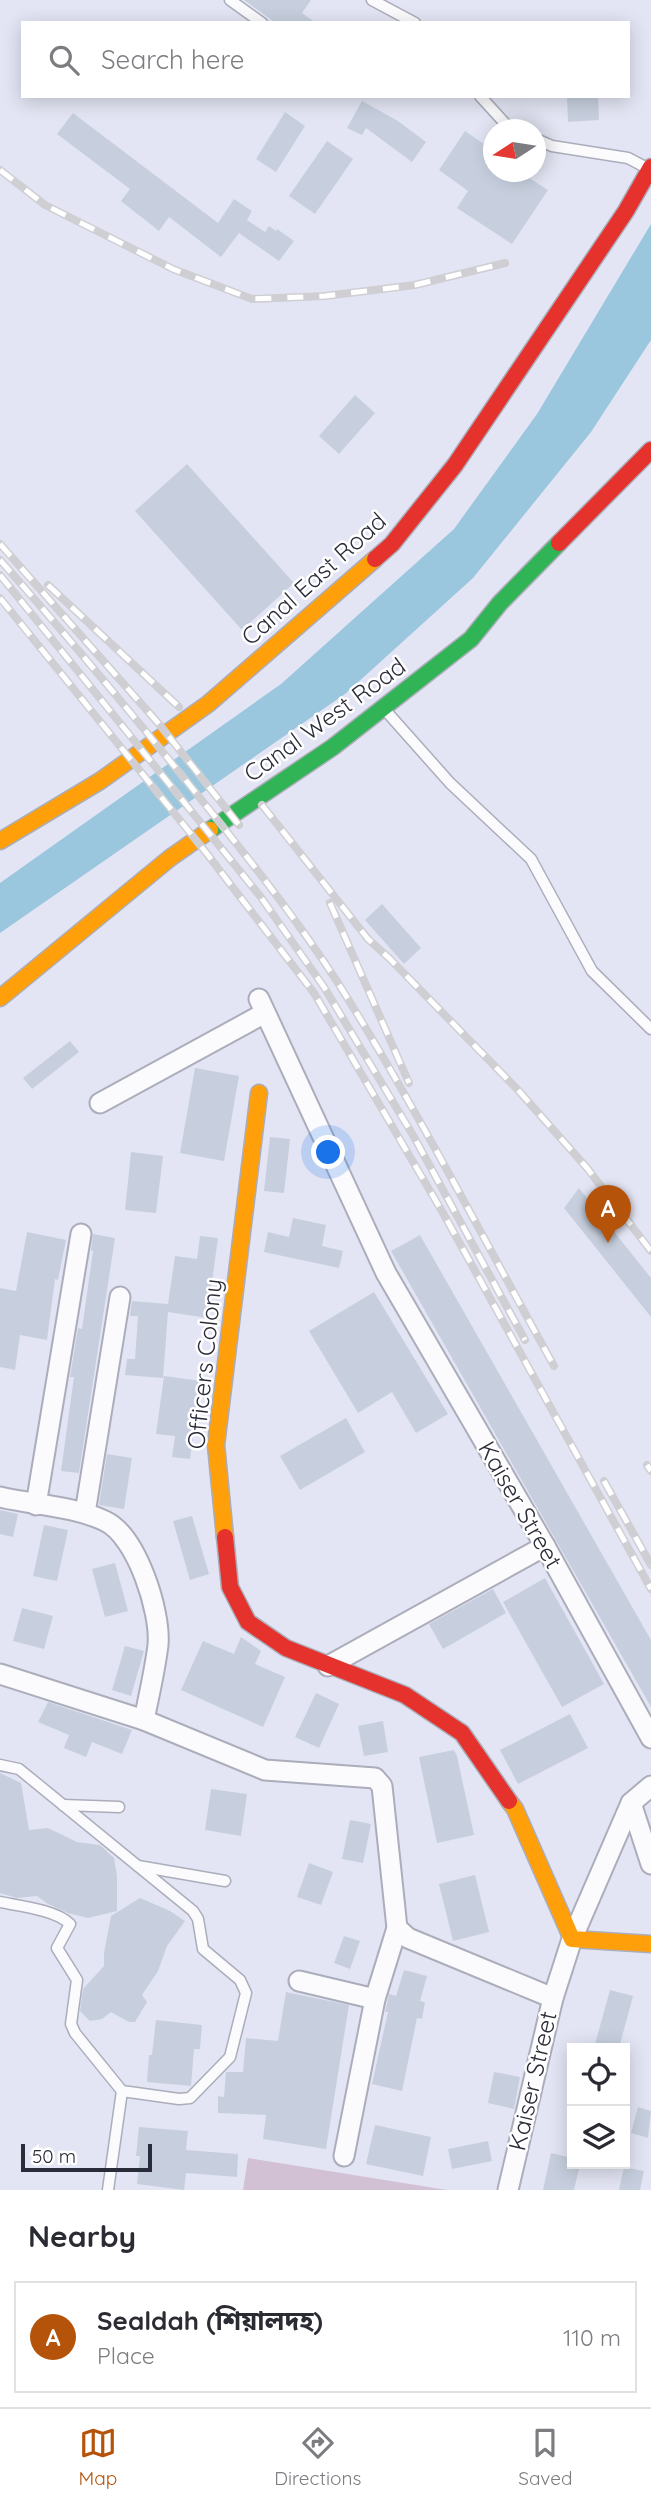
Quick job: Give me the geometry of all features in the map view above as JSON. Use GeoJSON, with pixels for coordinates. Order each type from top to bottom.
{"type":"FeatureCollection","features":[{"type":"Feature","properties":{"kind":"street","name":"Canal East Road"},"geometry":{"type":"LineString","coordinates":[[0,841],[100,781],[208,704],[392,544],[455,465],[626,211],[650,168]]}},
{"type":"Feature","properties":{"kind":"street","name":"Canal West Road"},"geometry":{"type":"LineString","coordinates":[[0,998],[170,858],[333,747],[471,639],[500,603],[650,455]]}},
{"type":"Feature","properties":{"kind":"street","name":"Kaiser Street"},"geometry":{"type":"LineString","coordinates":[[100,1103],[262,1006],[386,1273],[545,1546],[651,1738]]}},
{"type":"Feature","properties":{"kind":"street","name":"Officers Colony"},"geometry":{"type":"LineString","coordinates":[[259,1093],[216,1445],[230,1587],[248,1622],[286,1648],[405,1696],[462,1733],[515,1809],[572,1939]]}},
{"type":"Feature","properties":{"kind":"street"},"geometry":{"type":"LineString","coordinates":[[36,1505],[81,1234]]}},
{"type":"Feature","properties":{"kind":"street"},"geometry":{"type":"LineString","coordinates":[[85,1513],[120,1297]]}},
{"type":"Feature","properties":{"kind":"street"},"geometry":{"type":"LineString","coordinates":[[0,1497],[85,1513],[108,1522],[131,1546],[157,1620],[158,1644],[144,1720]]}},
{"type":"Feature","properties":{"kind":"street"},"geometry":{"type":"LineString","coordinates":[[328,1665],[545,1546]]}},
{"type":"Feature","properties":{"kind":"street"},"geometry":{"type":"LineString","coordinates":[[0,1674],[144,1720],[265,1770],[375,1778],[380,1781],[397,1928],[375,1999],[344,2156]]}},
{"type":"Feature","properties":{"kind":"street","name":"Kaiser Street"},"geometry":{"type":"LineString","coordinates":[[508,2190],[552,1998],[572,1939],[631,1803],[651,1786]]}},
{"type":"Feature","properties":{"kind":"street"},"geometry":{"type":"LineString","coordinates":[[631,1803],[651,1864]]}},
{"type":"Feature","properties":{"kind":"street"},"geometry":{"type":"LineString","coordinates":[[397,1928],[408,1938],[552,1998]]}},
{"type":"Feature","properties":{"kind":"street"},"geometry":{"type":"LineString","coordinates":[[572,1939],[651,1944]]}},
{"type":"Feature","properties":{"kind":"street"},"geometry":{"type":"LineString","coordinates":[[299,1981],[375,1999]]}},
{"type":"Feature","properties":{"kind":"lane"},"geometry":{"type":"LineString","coordinates":[[230,0],[259,21]]}},
{"type":"Feature","properties":{"kind":"lane"},"geometry":{"type":"LineString","coordinates":[[372,0],[411,21]]}},
{"type":"Feature","properties":{"kind":"lane"},"geometry":{"type":"LineString","coordinates":[[482,98],[501,119]]}},
{"type":"Feature","properties":{"kind":"lane"},"geometry":{"type":"LineString","coordinates":[[546,143],[628,158],[650,168]]}},
{"type":"Feature","properties":{"kind":"lane"},"geometry":{"type":"LineString","coordinates":[[383,708],[450,783],[531,859],[592,971],[651,1029]]}},
{"type":"Feature","properties":{"kind":"lane"},"geometry":{"type":"LineString","coordinates":[[0,1765],[19,1769],[193,1911],[198,1919],[203,1950],[240,1980],[246,1993],[230,2057],[190,2098],[179,2099],[122,2091],[75,2033],[71,2024],[77,1980],[57,1948],[71,1924],[65,1919],[27,1907],[0,1902]]}},
{"type":"Feature","properties":{"kind":"lane"},"geometry":{"type":"LineString","coordinates":[[62,1805],[119,1807]]}},
{"type":"Feature","properties":{"kind":"lane"},"geometry":{"type":"LineString","coordinates":[[138,1866],[225,1881]]}},
{"type":"Feature","properties":{"kind":"lane"},"geometry":{"type":"LineString","coordinates":[[108,2190],[122,2091]]}},
{"type":"Feature","properties":{"kind":"shaded area"},"geometry":{"type":"Polygon","coordinates":[[[248,2158],[447,2190],[243,2190],[248,2158]]]}},
{"type":"Feature","properties":{"kind":"water"},"geometry":{"type":"Polygon","coordinates":[[[651,224],[651,340],[591,432],[473,578],[345,694],[0,933],[0,883],[281,684],[454,529],[537,414],[651,224]]]}},
{"type":"Feature","properties":{"kind":"building"},"geometry":{"type":"Polygon","coordinates":[[[244,0],[311,0],[302,13],[313,21],[273,21],[244,0]]]}},
{"type":"Feature","properties":{"kind":"building"},"geometry":{"type":"Polygon","coordinates":[[[567,98],[598,98],[599,120],[568,122],[567,98]]]}},
{"type":"Feature","properties":{"kind":"building"},"geometry":{"type":"Polygon","coordinates":[[[362,101],[398,121],[426,142],[412,162],[366,128],[362,135],[347,128],[362,101]]]}},
{"type":"Feature","properties":{"kind":"building"},"geometry":{"type":"Polygon","coordinates":[[[285,112],[305,126],[276,172],[256,159],[285,112]]]}},
{"type":"Feature","properties":{"kind":"building"},"geometry":{"type":"Polygon","coordinates":[[[73,113],[218,223],[234,199],[252,211],[247,220],[265,232],[269,226],[276,231],[277,229],[294,241],[279,261],[239,233],[221,257],[169,217],[159,231],[121,201],[130,189],[57,134],[73,113]]]}},
{"type":"Feature","properties":{"kind":"building"},"geometry":{"type":"Polygon","coordinates":[[[465,131],[483,143],[483,182],[536,182],[548,190],[512,244],[457,208],[468,191],[439,170],[465,131]]]}},
{"type":"Feature","properties":{"kind":"building"},"geometry":{"type":"Polygon","coordinates":[[[327,141],[353,159],[315,214],[289,196],[327,141]]]}},
{"type":"Feature","properties":{"kind":"building"},"geometry":{"type":"Polygon","coordinates":[[[355,395],[375,413],[339,454],[319,436],[355,395]]]}},
{"type":"Feature","properties":{"kind":"building"},"geometry":{"type":"Polygon","coordinates":[[[187,464],[294,583],[242,630],[135,511],[187,464]]]}},
{"type":"Feature","properties":{"kind":"building"},"geometry":{"type":"Polygon","coordinates":[[[382,904],[421,948],[404,964],[365,920],[382,904]]]}},
{"type":"Feature","properties":{"kind":"building"},"geometry":{"type":"Polygon","coordinates":[[[70,1041],[79,1052],[32,1089],[23,1078],[70,1041]]]}},
{"type":"Feature","properties":{"kind":"building"},"geometry":{"type":"Polygon","coordinates":[[[195,1068],[239,1076],[224,1161],[180,1153],[195,1068]]]}},
{"type":"Feature","properties":{"kind":"building"},"geometry":{"type":"Polygon","coordinates":[[[270,1137],[290,1139],[284,1193],[264,1191],[270,1137]]]}},
{"type":"Feature","properties":{"kind":"building"},"geometry":{"type":"Polygon","coordinates":[[[131,1152],[163,1156],[156,1213],[125,1210],[131,1152]]]}},
{"type":"Feature","properties":{"kind":"building"},"geometry":{"type":"Polygon","coordinates":[[[579,1188],[651,1278],[651,1317],[564,1208],[579,1188]]]}},
{"type":"Feature","properties":{"kind":"building"},"geometry":{"type":"Polygon","coordinates":[[[293,1218],[326,1225],[322,1246],[343,1251],[339,1268],[264,1252],[268,1232],[289,1237],[293,1218]]]}},
{"type":"Feature","properties":{"kind":"building"},"geometry":{"type":"Polygon","coordinates":[[[27,1232],[66,1240],[58,1280],[55,1279],[47,1340],[20,1335],[15,1370],[0,1367],[0,1288],[16,1291],[27,1232]]]}},
{"type":"Feature","properties":{"kind":"building"},"geometry":{"type":"Polygon","coordinates":[[[93,1234],[115,1238],[79,1473],[61,1471],[74,1377],[70,1377],[78,1328],[82,1329],[93,1234]]]}},
{"type":"Feature","properties":{"kind":"building"},"geometry":{"type":"Polygon","coordinates":[[[420,1235],[651,1640],[651,1707],[391,1251],[420,1235]]]}},
{"type":"Feature","properties":{"kind":"building"},"geometry":{"type":"Polygon","coordinates":[[[200,1236],[218,1238],[207,1318],[168,1312],[163,1378],[125,1375],[127,1359],[135,1359],[138,1316],[130,1316],[132,1301],[168,1304],[175,1256],[197,1259],[200,1236]]]}},
{"type":"Feature","properties":{"kind":"building"},"geometry":{"type":"Polygon","coordinates":[[[374,1292],[448,1414],[416,1433],[392,1392],[358,1413],[309,1331],[374,1292]]]}},
{"type":"Feature","properties":{"kind":"building"},"geometry":{"type":"Polygon","coordinates":[[[164,1376],[201,1381],[190,1459],[172,1457],[175,1436],[156,1434],[164,1376]]]}},
{"type":"Feature","properties":{"kind":"building"},"geometry":{"type":"Polygon","coordinates":[[[346,1418],[365,1452],[300,1490],[280,1456],[346,1418]]]}},
{"type":"Feature","properties":{"kind":"building"},"geometry":{"type":"Polygon","coordinates":[[[107,1454],[132,1458],[124,1509],[99,1505],[107,1454]]]}},
{"type":"Feature","properties":{"kind":"building"},"geometry":{"type":"Polygon","coordinates":[[[0,1510],[18,1514],[13,1537],[0,1534],[0,1510]]]}},
{"type":"Feature","properties":{"kind":"building"},"geometry":{"type":"Polygon","coordinates":[[[192,1516],[209,1574],[190,1580],[173,1521],[192,1516]]]}},
{"type":"Feature","properties":{"kind":"building"},"geometry":{"type":"Polygon","coordinates":[[[44,1525],[68,1530],[57,1581],[33,1576],[44,1525]]]}},
{"type":"Feature","properties":{"kind":"building"},"geometry":{"type":"Polygon","coordinates":[[[115,1563],[128,1611],[105,1617],[92,1569],[115,1563]]]}},
{"type":"Feature","properties":{"kind":"building"},"geometry":{"type":"Polygon","coordinates":[[[545,1578],[604,1684],[562,1707],[503,1602],[545,1578]]]}},
{"type":"Feature","properties":{"kind":"building"},"geometry":{"type":"Polygon","coordinates":[[[493,1589],[506,1613],[443,1649],[429,1624],[493,1589]]]}},
{"type":"Feature","properties":{"kind":"building"},"geometry":{"type":"Polygon","coordinates":[[[22,1608],[53,1616],[44,1649],[13,1641],[22,1608]]]}},
{"type":"Feature","properties":{"kind":"building"},"geometry":{"type":"Polygon","coordinates":[[[241,1637],[261,1651],[255,1664],[285,1677],[263,1727],[181,1690],[203,1641],[234,1654],[241,1637]]]}},
{"type":"Feature","properties":{"kind":"building"},"geometry":{"type":"Polygon","coordinates":[[[125,1646],[144,1651],[131,1696],[112,1690],[125,1646]]]}},
{"type":"Feature","properties":{"kind":"building"},"geometry":{"type":"Polygon","coordinates":[[[316,1693],[339,1704],[319,1748],[295,1737],[316,1693]]]}},
{"type":"Feature","properties":{"kind":"building"},"geometry":{"type":"Polygon","coordinates":[[[48,1702],[132,1730],[122,1754],[92,1742],[86,1757],[64,1748],[69,1735],[38,1722],[48,1702]]]}},
{"type":"Feature","properties":{"kind":"building"},"geometry":{"type":"Polygon","coordinates":[[[570,1714],[588,1748],[518,1784],[500,1750],[570,1714]]]}},
{"type":"Feature","properties":{"kind":"building"},"geometry":{"type":"Polygon","coordinates":[[[383,1721],[388,1752],[364,1756],[358,1726],[383,1721]]]}},
{"type":"Feature","properties":{"kind":"building"},"geometry":{"type":"Polygon","coordinates":[[[454,1750],[474,1835],[437,1843],[419,1757],[454,1750]]]}},
{"type":"Feature","properties":{"kind":"building"},"geometry":{"type":"Polygon","coordinates":[[[0,1773],[21,1783],[29,1830],[48,1828],[77,1842],[100,1845],[114,1858],[117,1911],[88,1918],[68,1913],[37,1896],[17,1898],[0,1893],[0,1773]]]}},
{"type":"Feature","properties":{"kind":"building"},"geometry":{"type":"Polygon","coordinates":[[[211,1789],[247,1794],[241,1836],[205,1830],[211,1789]]]}},
{"type":"Feature","properties":{"kind":"building"},"geometry":{"type":"Polygon","coordinates":[[[350,1820],[371,1824],[363,1863],[342,1859],[350,1820]]]}},
{"type":"Feature","properties":{"kind":"building"},"geometry":{"type":"Polygon","coordinates":[[[309,1863],[333,1872],[321,1905],[297,1897],[309,1863]]]}},
{"type":"Feature","properties":{"kind":"building"},"geometry":{"type":"Polygon","coordinates":[[[475,1875],[489,1932],[453,1941],[439,1884],[475,1875]]]}},
{"type":"Feature","properties":{"kind":"building"},"geometry":{"type":"Polygon","coordinates":[[[140,1898],[185,1921],[167,1946],[158,1971],[142,1995],[147,2002],[135,2022],[129,2022],[111,2012],[102,2019],[90,2021],[80,2011],[83,1989],[104,1966],[111,1916],[140,1898]]]}},
{"type":"Feature","properties":{"kind":"building"},"geometry":{"type":"Polygon","coordinates":[[[344,1936],[360,1941],[350,1969],[334,1963],[344,1936]]]}},
{"type":"Feature","properties":{"kind":"building"},"geometry":{"type":"Polygon","coordinates":[[[404,1970],[427,1976],[420,2001],[425,2002],[422,2019],[417,2018],[402,2091],[372,2084],[388,2012],[385,2012],[389,1994],[396,1996],[404,1970]]]}},
{"type":"Feature","properties":{"kind":"building"},"geometry":{"type":"Polygon","coordinates":[[[610,1990],[633,1996],[620,2043],[595,2043],[610,1990]]]}},
{"type":"Feature","properties":{"kind":"building"},"geometry":{"type":"Polygon","coordinates":[[[286,1992],[349,2005],[326,2149],[263,2139],[266,2115],[218,2113],[218,2096],[224,2097],[226,2072],[243,2072],[246,2038],[278,2041],[286,1992]]]}},
{"type":"Feature","properties":{"kind":"building"},"geometry":{"type":"Polygon","coordinates":[[[156,2020],[202,2025],[200,2049],[194,2049],[191,2086],[147,2082],[156,2020]]]}},
{"type":"Feature","properties":{"kind":"building"},"geometry":{"type":"Polygon","coordinates":[[[494,2072],[520,2077],[514,2109],[488,2103],[494,2072]]]}},
{"type":"Feature","properties":{"kind":"building"},"geometry":{"type":"Polygon","coordinates":[[[638,2107],[651,2111],[648,2138],[631,2133],[638,2107]]]}},
{"type":"Feature","properties":{"kind":"building"},"geometry":{"type":"Polygon","coordinates":[[[375,2125],[431,2137],[423,2176],[366,2164],[375,2125]]]}},
{"type":"Feature","properties":{"kind":"building"},"geometry":{"type":"Polygon","coordinates":[[[139,2127],[188,2131],[186,2150],[238,2154],[237,2177],[186,2173],[184,2190],[137,2184],[139,2127]]]}},
{"type":"Feature","properties":{"kind":"building"},"geometry":{"type":"Polygon","coordinates":[[[488,2141],[492,2161],[452,2169],[448,2149],[488,2141]]]}},
{"type":"Feature","properties":{"kind":"building"},"geometry":{"type":"Polygon","coordinates":[[[551,2153],[567,2157],[567,2169],[579,2169],[574,2190],[543,2190],[551,2153]]]}},
{"type":"Feature","properties":{"kind":"building"},"geometry":{"type":"Polygon","coordinates":[[[624,2169],[644,2171],[640,2190],[619,2190],[624,2169]]]}},
{"type":"Feature","properties":{"kind":"railway"},"geometry":{"type":"LineString","coordinates":[[0,170],[45,205],[173,269],[252,299],[325,296],[415,285],[505,263]]}},
{"type":"Feature","properties":{"kind":"railway"},"geometry":{"type":"LineString","coordinates":[[0,544],[159,724],[239,825]]}},
{"type":"Feature","properties":{"kind":"railway"},"geometry":{"type":"LineString","coordinates":[[0,560],[188,783],[266,881],[321,957],[395,1077],[554,1366]]}},
{"type":"Feature","properties":{"kind":"railway"},"geometry":{"type":"LineString","coordinates":[[0,575],[260,896],[324,987],[414,1137],[525,1340]]}},
{"type":"Feature","properties":{"kind":"railway"},"geometry":{"type":"LineString","coordinates":[[48,585],[179,707]]}},
{"type":"Feature","properties":{"kind":"railway"},"geometry":{"type":"LineString","coordinates":[[0,598],[204,850],[314,993],[443,1213],[651,1589]]}},
{"type":"Feature","properties":{"kind":"railway"},"geometry":{"type":"LineString","coordinates":[[262,805],[368,939],[518,1090],[587,1168],[651,1251]]}},
{"type":"Feature","properties":{"kind":"railway"},"geometry":{"type":"LineString","coordinates":[[330,903],[409,1083]]}},
{"type":"Feature","properties":{"kind":"railway"},"geometry":{"type":"LineString","coordinates":[[647,1465],[651,1471]]}},
{"type":"Feature","properties":{"kind":"railway"},"geometry":{"type":"LineString","coordinates":[[604,1481],[651,1565]]}},
{"type":"Feature","properties":{"kind":"traffic: fast"},"geometry":{"type":"LineString","coordinates":[[210,830],[333,747],[471,639],[500,603],[559,543]]}},
{"type":"Feature","properties":{"kind":"traffic: slow"},"geometry":{"type":"LineString","coordinates":[[0,841],[100,781],[208,704],[375,559]]}},
{"type":"Feature","properties":{"kind":"traffic: slow"},"geometry":{"type":"LineString","coordinates":[[0,998],[170,858],[210,830]]}},
{"type":"Feature","properties":{"kind":"traffic: slow"},"geometry":{"type":"LineString","coordinates":[[225,1537],[216,1445],[259,1093]]}},
{"type":"Feature","properties":{"kind":"traffic: slow"},"geometry":{"type":"LineString","coordinates":[[509,1801],[515,1809],[572,1939],[651,1944]]}},
{"type":"Feature","properties":{"kind":"traffic: jam"},"geometry":{"type":"LineString","coordinates":[[375,559],[392,544],[455,465],[626,211],[651,167]]}},
{"type":"Feature","properties":{"kind":"traffic: jam"},"geometry":{"type":"LineString","coordinates":[[559,543],[651,450]]}},
{"type":"Feature","properties":{"kind":"traffic: jam"},"geometry":{"type":"LineString","coordinates":[[225,1537],[230,1587],[248,1622],[286,1648],[405,1695],[462,1733],[509,1801]]}},
{"type":"Feature","properties":{"kind":"place","name":"Sealdah (শিয়ালদহ)"},"geometry":{"type":"Point","coordinates":[608,1243]}}]}
